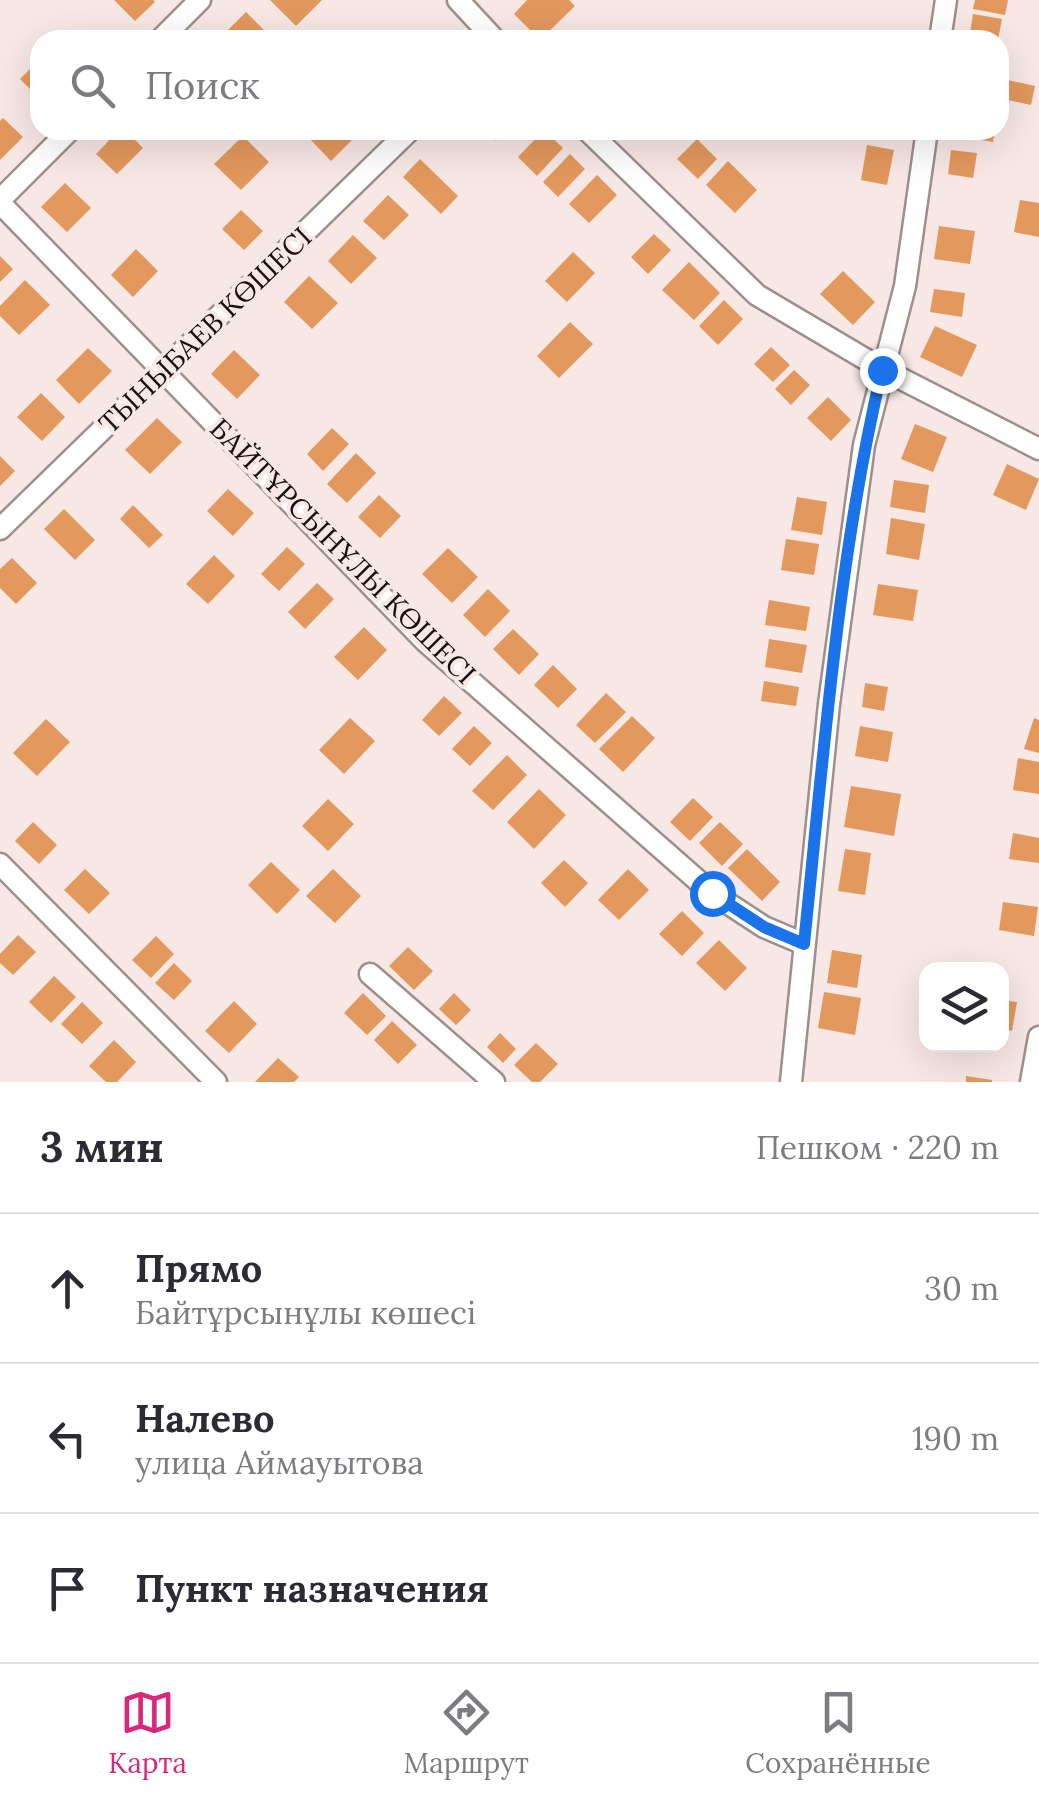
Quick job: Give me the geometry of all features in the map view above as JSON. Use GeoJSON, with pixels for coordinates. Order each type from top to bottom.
{"type":"FeatureCollection","features":[{"type":"Feature","properties":{"kind":"street"},"geometry":{"type":"LineString","coordinates":[[170,30],[200,0]]}},
{"type":"Feature","properties":{"kind":"street"},"geometry":{"type":"LineString","coordinates":[[458,0],[486,30]]}},
{"type":"Feature","properties":{"kind":"street"},"geometry":{"type":"LineString","coordinates":[[942,30],[946,0]]}},
{"type":"Feature","properties":{"kind":"street"},"geometry":{"type":"LineString","coordinates":[[0,202],[60,140]]}},
{"type":"Feature","properties":{"kind":"street","name":"ТЫНЫБАЕВ КӨШЕСІ"},"geometry":{"type":"LineString","coordinates":[[0,529],[400,140]]}},
{"type":"Feature","properties":{"kind":"street"},"geometry":{"type":"LineString","coordinates":[[597,140],[756,295],[882,370],[1039,449]]}},
{"type":"Feature","properties":{"kind":"street"},"geometry":{"type":"LineString","coordinates":[[790,1082],[836,649],[864,445],[904,286],[926,140]]}},
{"type":"Feature","properties":{"kind":"street","name":"БАЙТҰРСЫНҰЛЫ КӨШЕСІ"},"geometry":{"type":"LineString","coordinates":[[0,202],[425,641],[712,893],[764,927],[804,944]]}},
{"type":"Feature","properties":{"kind":"street"},"geometry":{"type":"LineString","coordinates":[[0,864],[216,1082]]}},
{"type":"Feature","properties":{"kind":"street"},"geometry":{"type":"LineString","coordinates":[[370,974],[494,1082]]}},
{"type":"Feature","properties":{"kind":"street"},"geometry":{"type":"LineString","coordinates":[[1031,1082],[1039,1037]]}},
{"type":"Feature","properties":{"kind":"building"},"geometry":{"type":"Polygon","coordinates":[[[114,0],[153,0],[155,2],[135,21],[114,0]]]}},
{"type":"Feature","properties":{"kind":"building"},"geometry":{"type":"Polygon","coordinates":[[[270,0],[322,0],[296,26],[270,0]]]}},
{"type":"Feature","properties":{"kind":"building"},"geometry":{"type":"Polygon","coordinates":[[[527,0],[569,0],[575,6],[550,30],[530,30],[514,14],[527,0]]]}},
{"type":"Feature","properties":{"kind":"building"},"geometry":{"type":"Polygon","coordinates":[[[975,0],[1008,0],[1005,15],[973,9],[975,0]]]}},
{"type":"Feature","properties":{"kind":"building"},"geometry":{"type":"Polygon","coordinates":[[[246,12],[264,30],[228,30],[246,12]]]}},
{"type":"Feature","properties":{"kind":"building"},"geometry":{"type":"Polygon","coordinates":[[[973,14],[1002,19],[1000,30],[971,30],[973,14]]]}},
{"type":"Feature","properties":{"kind":"building"},"geometry":{"type":"Polygon","coordinates":[[[30,69],[30,89],[20,79],[30,69]]]}},
{"type":"Feature","properties":{"kind":"building"},"geometry":{"type":"Polygon","coordinates":[[[1009,80],[1035,86],[1031,105],[1009,100],[1009,80]]]}},
{"type":"Feature","properties":{"kind":"building"},"geometry":{"type":"Polygon","coordinates":[[[3,118],[23,137],[0,160],[0,121],[3,118]]]}},
{"type":"Feature","properties":{"kind":"building"},"geometry":{"type":"Polygon","coordinates":[[[109,140],[135,140],[143,148],[117,174],[96,154],[109,140]]]}},
{"type":"Feature","properties":{"kind":"building"},"geometry":{"type":"Polygon","coordinates":[[[239,140],[247,140],[269,162],[241,190],[214,164],[239,140]]]}},
{"type":"Feature","properties":{"kind":"building"},"geometry":{"type":"Polygon","coordinates":[[[311,140],[352,140],[331,161],[311,140]]]}},
{"type":"Feature","properties":{"kind":"building"},"geometry":{"type":"Polygon","coordinates":[[[534,140],[555,140],[563,148],[537,176],[518,157],[534,140]]]}},
{"type":"Feature","properties":{"kind":"building"},"geometry":{"type":"Polygon","coordinates":[[[698,140],[717,159],[698,179],[677,159],[698,140]]]}},
{"type":"Feature","properties":{"kind":"building"},"geometry":{"type":"Polygon","coordinates":[[[867,145],[894,150],[887,185],[861,180],[867,145]]]}},
{"type":"Feature","properties":{"kind":"building"},"geometry":{"type":"Polygon","coordinates":[[[951,150],[977,153],[973,178],[948,174],[951,150]]]}},
{"type":"Feature","properties":{"kind":"building"},"geometry":{"type":"Polygon","coordinates":[[[570,154],[585,169],[558,197],[543,182],[570,154]]]}},
{"type":"Feature","properties":{"kind":"building"},"geometry":{"type":"Polygon","coordinates":[[[420,159],[458,196],[441,214],[403,177],[420,159]]]}},
{"type":"Feature","properties":{"kind":"building"},"geometry":{"type":"Polygon","coordinates":[[[728,161],[757,190],[735,213],[706,185],[728,161]]]}},
{"type":"Feature","properties":{"kind":"building"},"geometry":{"type":"Polygon","coordinates":[[[597,175],[617,195],[589,223],[569,204],[597,175]]]}},
{"type":"Feature","properties":{"kind":"building"},"geometry":{"type":"Polygon","coordinates":[[[65,183],[91,208],[67,232],[41,207],[65,183]]]}},
{"type":"Feature","properties":{"kind":"building"},"geometry":{"type":"Polygon","coordinates":[[[388,195],[409,215],[384,240],[363,221],[388,195]]]}},
{"type":"Feature","properties":{"kind":"building"},"geometry":{"type":"Polygon","coordinates":[[[1020,200],[1039,203],[1039,237],[1014,232],[1020,200]]]}},
{"type":"Feature","properties":{"kind":"building"},"geometry":{"type":"Polygon","coordinates":[[[241,210],[263,231],[244,250],[222,229],[241,210]]]}},
{"type":"Feature","properties":{"kind":"building"},"geometry":{"type":"Polygon","coordinates":[[[939,226],[975,231],[970,264],[934,259],[939,226]]]}},
{"type":"Feature","properties":{"kind":"building"},"geometry":{"type":"Polygon","coordinates":[[[654,234],[671,250],[648,274],[631,257],[654,234]]]}},
{"type":"Feature","properties":{"kind":"building"},"geometry":{"type":"Polygon","coordinates":[[[353,235],[377,258],[351,284],[328,261],[353,235]]]}},
{"type":"Feature","properties":{"kind":"building"},"geometry":{"type":"Polygon","coordinates":[[[136,249],[158,271],[133,297],[111,275],[136,249]]]}},
{"type":"Feature","properties":{"kind":"building"},"geometry":{"type":"Polygon","coordinates":[[[573,252],[595,273],[567,302],[545,281],[573,252]]]}},
{"type":"Feature","properties":{"kind":"building"},"geometry":{"type":"Polygon","coordinates":[[[0,256],[13,269],[0,282],[0,256]]]}},
{"type":"Feature","properties":{"kind":"building"},"geometry":{"type":"Polygon","coordinates":[[[689,262],[720,293],[694,320],[662,290],[689,262]]]}},
{"type":"Feature","properties":{"kind":"building"},"geometry":{"type":"Polygon","coordinates":[[[843,271],[875,302],[853,325],[820,294],[843,271]]]}},
{"type":"Feature","properties":{"kind":"building"},"geometry":{"type":"Polygon","coordinates":[[[309,276],[338,303],[312,329],[284,302],[309,276]]]}},
{"type":"Feature","properties":{"kind":"building"},"geometry":{"type":"Polygon","coordinates":[[[25,280],[50,305],[19,335],[0,316],[0,306],[25,280]]]}},
{"type":"Feature","properties":{"kind":"building"},"geometry":{"type":"Polygon","coordinates":[[[934,289],[965,293],[962,317],[930,312],[934,289]]]}},
{"type":"Feature","properties":{"kind":"building"},"geometry":{"type":"Polygon","coordinates":[[[724,300],[743,319],[718,345],[699,326],[724,300]]]}},
{"type":"Feature","properties":{"kind":"building"},"geometry":{"type":"Polygon","coordinates":[[[570,322],[593,344],[559,378],[537,356],[570,322]]]}},
{"type":"Feature","properties":{"kind":"building"},"geometry":{"type":"Polygon","coordinates":[[[935,326],[977,345],[962,377],[920,357],[935,326]]]}},
{"type":"Feature","properties":{"kind":"building"},"geometry":{"type":"Polygon","coordinates":[[[771,347],[790,365],[773,382],[754,364],[771,347]]]}},
{"type":"Feature","properties":{"kind":"building"},"geometry":{"type":"Polygon","coordinates":[[[88,348],[112,371],[79,404],[56,380],[88,348]]]}},
{"type":"Feature","properties":{"kind":"building"},"geometry":{"type":"Polygon","coordinates":[[[234,350],[260,375],[237,399],[211,374],[234,350]]]}},
{"type":"Feature","properties":{"kind":"building"},"geometry":{"type":"Polygon","coordinates":[[[794,370],[810,385],[791,405],[775,389],[794,370]]]}},
{"type":"Feature","properties":{"kind":"building"},"geometry":{"type":"Polygon","coordinates":[[[41,393],[65,417],[42,441],[17,417],[41,393]]]}},
{"type":"Feature","properties":{"kind":"building"},"geometry":{"type":"Polygon","coordinates":[[[828,397],[851,420],[831,441],[807,418],[828,397]]]}},
{"type":"Feature","properties":{"kind":"building"},"geometry":{"type":"Polygon","coordinates":[[[157,418],[182,442],[150,474],[125,450],[157,418]]]}},
{"type":"Feature","properties":{"kind":"building"},"geometry":{"type":"Polygon","coordinates":[[[915,424],[947,437],[933,472],[901,459],[915,424]]]}},
{"type":"Feature","properties":{"kind":"building"},"geometry":{"type":"Polygon","coordinates":[[[332,428],[349,444],[323,471],[307,454],[332,428]]]}},
{"type":"Feature","properties":{"kind":"building"},"geometry":{"type":"Polygon","coordinates":[[[356,453],[376,473],[347,503],[327,484],[356,453]]]}},
{"type":"Feature","properties":{"kind":"building"},"geometry":{"type":"Polygon","coordinates":[[[0,456],[15,471],[0,486],[0,456]]]}},
{"type":"Feature","properties":{"kind":"building"},"geometry":{"type":"Polygon","coordinates":[[[1007,464],[1039,479],[1026,510],[993,495],[1007,464]]]}},
{"type":"Feature","properties":{"kind":"building"},"geometry":{"type":"Polygon","coordinates":[[[894,480],[929,485],[925,513],[890,507],[894,480]]]}},
{"type":"Feature","properties":{"kind":"building"},"geometry":{"type":"Polygon","coordinates":[[[228,489],[254,513],[233,536],[207,511],[228,489]]]}},
{"type":"Feature","properties":{"kind":"building"},"geometry":{"type":"Polygon","coordinates":[[[379,495],[401,516],[380,538],[358,517],[379,495]]]}},
{"type":"Feature","properties":{"kind":"building"},"geometry":{"type":"Polygon","coordinates":[[[797,497],[827,502],[822,535],[791,530],[797,497]]]}},
{"type":"Feature","properties":{"kind":"building"},"geometry":{"type":"Polygon","coordinates":[[[133,505],[163,535],[149,548],[120,519],[133,505]]]}},
{"type":"Feature","properties":{"kind":"building"},"geometry":{"type":"Polygon","coordinates":[[[64,509],[95,540],[75,560],[44,529],[64,509]]]}},
{"type":"Feature","properties":{"kind":"building"},"geometry":{"type":"Polygon","coordinates":[[[891,518],[925,524],[919,560],[886,554],[891,518]]]}},
{"type":"Feature","properties":{"kind":"building"},"geometry":{"type":"Polygon","coordinates":[[[786,539],[819,544],[814,575],[781,570],[786,539]]]}},
{"type":"Feature","properties":{"kind":"building"},"geometry":{"type":"Polygon","coordinates":[[[287,547],[305,564],[279,591],[261,574],[287,547]]]}},
{"type":"Feature","properties":{"kind":"building"},"geometry":{"type":"Polygon","coordinates":[[[448,548],[478,577],[452,603],[422,574],[448,548]]]}},
{"type":"Feature","properties":{"kind":"building"},"geometry":{"type":"Polygon","coordinates":[[[214,555],[235,576],[208,604],[186,584],[214,555]]]}},
{"type":"Feature","properties":{"kind":"building"},"geometry":{"type":"Polygon","coordinates":[[[12,558],[37,583],[16,604],[0,588],[0,569],[12,558]]]}},
{"type":"Feature","properties":{"kind":"building"},"geometry":{"type":"Polygon","coordinates":[[[317,583],[334,599],[305,629],[288,612],[317,583]]]}},
{"type":"Feature","properties":{"kind":"building"},"geometry":{"type":"Polygon","coordinates":[[[878,584],[918,590],[913,621],[873,615],[878,584]]]}},
{"type":"Feature","properties":{"kind":"building"},"geometry":{"type":"Polygon","coordinates":[[[488,589],[510,611],[485,637],[463,615],[488,589]]]}},
{"type":"Feature","properties":{"kind":"building"},"geometry":{"type":"Polygon","coordinates":[[[769,600],[810,607],[806,631],[765,625],[769,600]]]}},
{"type":"Feature","properties":{"kind":"building"},"geometry":{"type":"Polygon","coordinates":[[[364,627],[387,650],[358,680],[334,657],[364,627]]]}},
{"type":"Feature","properties":{"kind":"building"},"geometry":{"type":"Polygon","coordinates":[[[513,629],[539,654],[519,675],[493,649],[513,629]]]}},
{"type":"Feature","properties":{"kind":"building"},"geometry":{"type":"Polygon","coordinates":[[[769,639],[807,645],[802,673],[765,667],[769,639]]]}},
{"type":"Feature","properties":{"kind":"building"},"geometry":{"type":"Polygon","coordinates":[[[553,665],[577,689],[558,708],[534,685],[553,665]]]}},
{"type":"Feature","properties":{"kind":"building"},"geometry":{"type":"Polygon","coordinates":[[[764,681],[799,687],[796,706],[761,701],[764,681]]]}},
{"type":"Feature","properties":{"kind":"building"},"geometry":{"type":"Polygon","coordinates":[[[865,683],[888,687],[884,711],[862,707],[865,683]]]}},
{"type":"Feature","properties":{"kind":"building"},"geometry":{"type":"Polygon","coordinates":[[[606,693],[626,712],[595,743],[576,725],[606,693]]]}},
{"type":"Feature","properties":{"kind":"building"},"geometry":{"type":"Polygon","coordinates":[[[444,696],[462,713],[439,736],[422,720],[444,696]]]}},
{"type":"Feature","properties":{"kind":"building"},"geometry":{"type":"Polygon","coordinates":[[[632,716],[655,738],[623,772],[599,749],[632,716]]]}},
{"type":"Feature","properties":{"kind":"building"},"geometry":{"type":"Polygon","coordinates":[[[350,718],[375,741],[344,774],[319,750],[350,718]]]}},
{"type":"Feature","properties":{"kind":"building"},"geometry":{"type":"Polygon","coordinates":[[[1034,718],[1039,720],[1039,753],[1024,749],[1034,718]]]}},
{"type":"Feature","properties":{"kind":"building"},"geometry":{"type":"Polygon","coordinates":[[[46,719],[70,742],[37,776],[13,753],[46,719]]]}},
{"type":"Feature","properties":{"kind":"building"},"geometry":{"type":"Polygon","coordinates":[[[474,726],[492,743],[470,766],[452,749],[474,726]]]}},
{"type":"Feature","properties":{"kind":"building"},"geometry":{"type":"Polygon","coordinates":[[[860,726],[893,732],[888,762],[855,756],[860,726]]]}},
{"type":"Feature","properties":{"kind":"building"},"geometry":{"type":"Polygon","coordinates":[[[507,755],[527,775],[493,810],[472,791],[507,755]]]}},
{"type":"Feature","properties":{"kind":"building"},"geometry":{"type":"Polygon","coordinates":[[[1018,758],[1039,762],[1039,794],[1013,790],[1018,758]]]}},
{"type":"Feature","properties":{"kind":"building"},"geometry":{"type":"Polygon","coordinates":[[[851,786],[901,794],[894,836],[844,827],[851,786]]]}},
{"type":"Feature","properties":{"kind":"building"},"geometry":{"type":"Polygon","coordinates":[[[539,789],[566,815],[534,849],[507,822],[539,789]]]}},
{"type":"Feature","properties":{"kind":"building"},"geometry":{"type":"Polygon","coordinates":[[[693,798],[713,817],[690,841],[670,822],[693,798]]]}},
{"type":"Feature","properties":{"kind":"building"},"geometry":{"type":"Polygon","coordinates":[[[328,799],[354,824],[328,851],[302,826],[328,799]]]}},
{"type":"Feature","properties":{"kind":"building"},"geometry":{"type":"Polygon","coordinates":[[[33,822],[57,845],[39,864],[15,841],[33,822]]]}},
{"type":"Feature","properties":{"kind":"building"},"geometry":{"type":"Polygon","coordinates":[[[720,822],[743,844],[722,866],[699,843],[720,822]]]}},
{"type":"Feature","properties":{"kind":"building"},"geometry":{"type":"Polygon","coordinates":[[[1013,833],[1039,838],[1039,863],[1009,859],[1013,833]]]}},
{"type":"Feature","properties":{"kind":"building"},"geometry":{"type":"Polygon","coordinates":[[[747,849],[780,882],[762,901],[728,868],[747,849]]]}},
{"type":"Feature","properties":{"kind":"building"},"geometry":{"type":"Polygon","coordinates":[[[845,849],[871,853],[865,895],[838,891],[845,849]]]}},
{"type":"Feature","properties":{"kind":"building"},"geometry":{"type":"Polygon","coordinates":[[[564,860],[588,883],[565,907],[541,883],[564,860]]]}},
{"type":"Feature","properties":{"kind":"building"},"geometry":{"type":"Polygon","coordinates":[[[271,862],[300,890],[277,914],[248,885],[271,862]]]}},
{"type":"Feature","properties":{"kind":"building"},"geometry":{"type":"Polygon","coordinates":[[[85,869],[110,893],[89,914],[64,890],[85,869]]]}},
{"type":"Feature","properties":{"kind":"building"},"geometry":{"type":"Polygon","coordinates":[[[333,869],[361,896],[335,923],[306,896],[333,869]]]}},
{"type":"Feature","properties":{"kind":"building"},"geometry":{"type":"Polygon","coordinates":[[[628,869],[649,890],[619,920],[598,900],[628,869]]]}},
{"type":"Feature","properties":{"kind":"building"},"geometry":{"type":"Polygon","coordinates":[[[1003,902],[1038,907],[1034,936],[999,930],[1003,902]]]}},
{"type":"Feature","properties":{"kind":"building"},"geometry":{"type":"Polygon","coordinates":[[[682,911],[704,933],[682,956],[659,934],[682,911]]]}},
{"type":"Feature","properties":{"kind":"building"},"geometry":{"type":"Polygon","coordinates":[[[18,935],[36,952],[13,975],[0,963],[0,954],[18,935]]]}},
{"type":"Feature","properties":{"kind":"building"},"geometry":{"type":"Polygon","coordinates":[[[156,936],[174,954],[151,978],[132,960],[156,936]]]}},
{"type":"Feature","properties":{"kind":"building"},"geometry":{"type":"Polygon","coordinates":[[[719,940],[747,968],[725,991],[696,963],[719,940]]]}},
{"type":"Feature","properties":{"kind":"building"},"geometry":{"type":"Polygon","coordinates":[[[408,947],[433,971],[414,990],[389,966],[408,947]]]}},
{"type":"Feature","properties":{"kind":"building"},"geometry":{"type":"Polygon","coordinates":[[[832,950],[862,955],[857,988],[827,983],[832,950]]]}},
{"type":"Feature","properties":{"kind":"building"},"geometry":{"type":"Polygon","coordinates":[[[174,963],[192,981],[174,1000],[155,983],[174,963]]]}},
{"type":"Feature","properties":{"kind":"building"},"geometry":{"type":"Polygon","coordinates":[[[54,976],[76,997],[51,1023],[29,1002],[54,976]]]}},
{"type":"Feature","properties":{"kind":"building"},"geometry":{"type":"Polygon","coordinates":[[[824,992],[861,998],[855,1035],[818,1028],[824,992]]]}},
{"type":"Feature","properties":{"kind":"building"},"geometry":{"type":"Polygon","coordinates":[[[363,993],[386,1016],[367,1035],[344,1013],[363,993]]]}},
{"type":"Feature","properties":{"kind":"building"},"geometry":{"type":"Polygon","coordinates":[[[454,993],[471,1010],[456,1025],[439,1009],[454,993]]]}},
{"type":"Feature","properties":{"kind":"building"},"geometry":{"type":"Polygon","coordinates":[[[234,1001],[257,1024],[229,1053],[205,1031],[234,1001]]]}},
{"type":"Feature","properties":{"kind":"building"},"geometry":{"type":"Polygon","coordinates":[[[1009,1001],[1017,1002],[1012,1031],[1009,1030],[1009,1001]]]}},
{"type":"Feature","properties":{"kind":"building"},"geometry":{"type":"Polygon","coordinates":[[[82,1002],[103,1023],[82,1044],[61,1024],[82,1002]]]}},
{"type":"Feature","properties":{"kind":"building"},"geometry":{"type":"Polygon","coordinates":[[[392,1021],[417,1045],[398,1064],[374,1040],[392,1021]]]}},
{"type":"Feature","properties":{"kind":"building"},"geometry":{"type":"Polygon","coordinates":[[[500,1033],[516,1049],[503,1063],[487,1047],[500,1033]]]}},
{"type":"Feature","properties":{"kind":"building"},"geometry":{"type":"Polygon","coordinates":[[[114,1040],[136,1062],[117,1082],[106,1082],[89,1066],[114,1040]]]}},
{"type":"Feature","properties":{"kind":"building"},"geometry":{"type":"Polygon","coordinates":[[[536,1043],[558,1064],[540,1082],[532,1082],[514,1065],[536,1043]]]}},
{"type":"Feature","properties":{"kind":"building"},"geometry":{"type":"Polygon","coordinates":[[[278,1058],[299,1077],[294,1082],[255,1082],[278,1058]]]}},
{"type":"Feature","properties":{"kind":"building"},"geometry":{"type":"Polygon","coordinates":[[[966,1076],[992,1080],[992,1082],[966,1082],[966,1076]]]}},
{"type":"Feature","properties":{"kind":"route"},"geometry":{"type":"LineString","coordinates":[[712,893],[764,927],[804,944],[829,704],[864,445],[882,370]]}}]}
